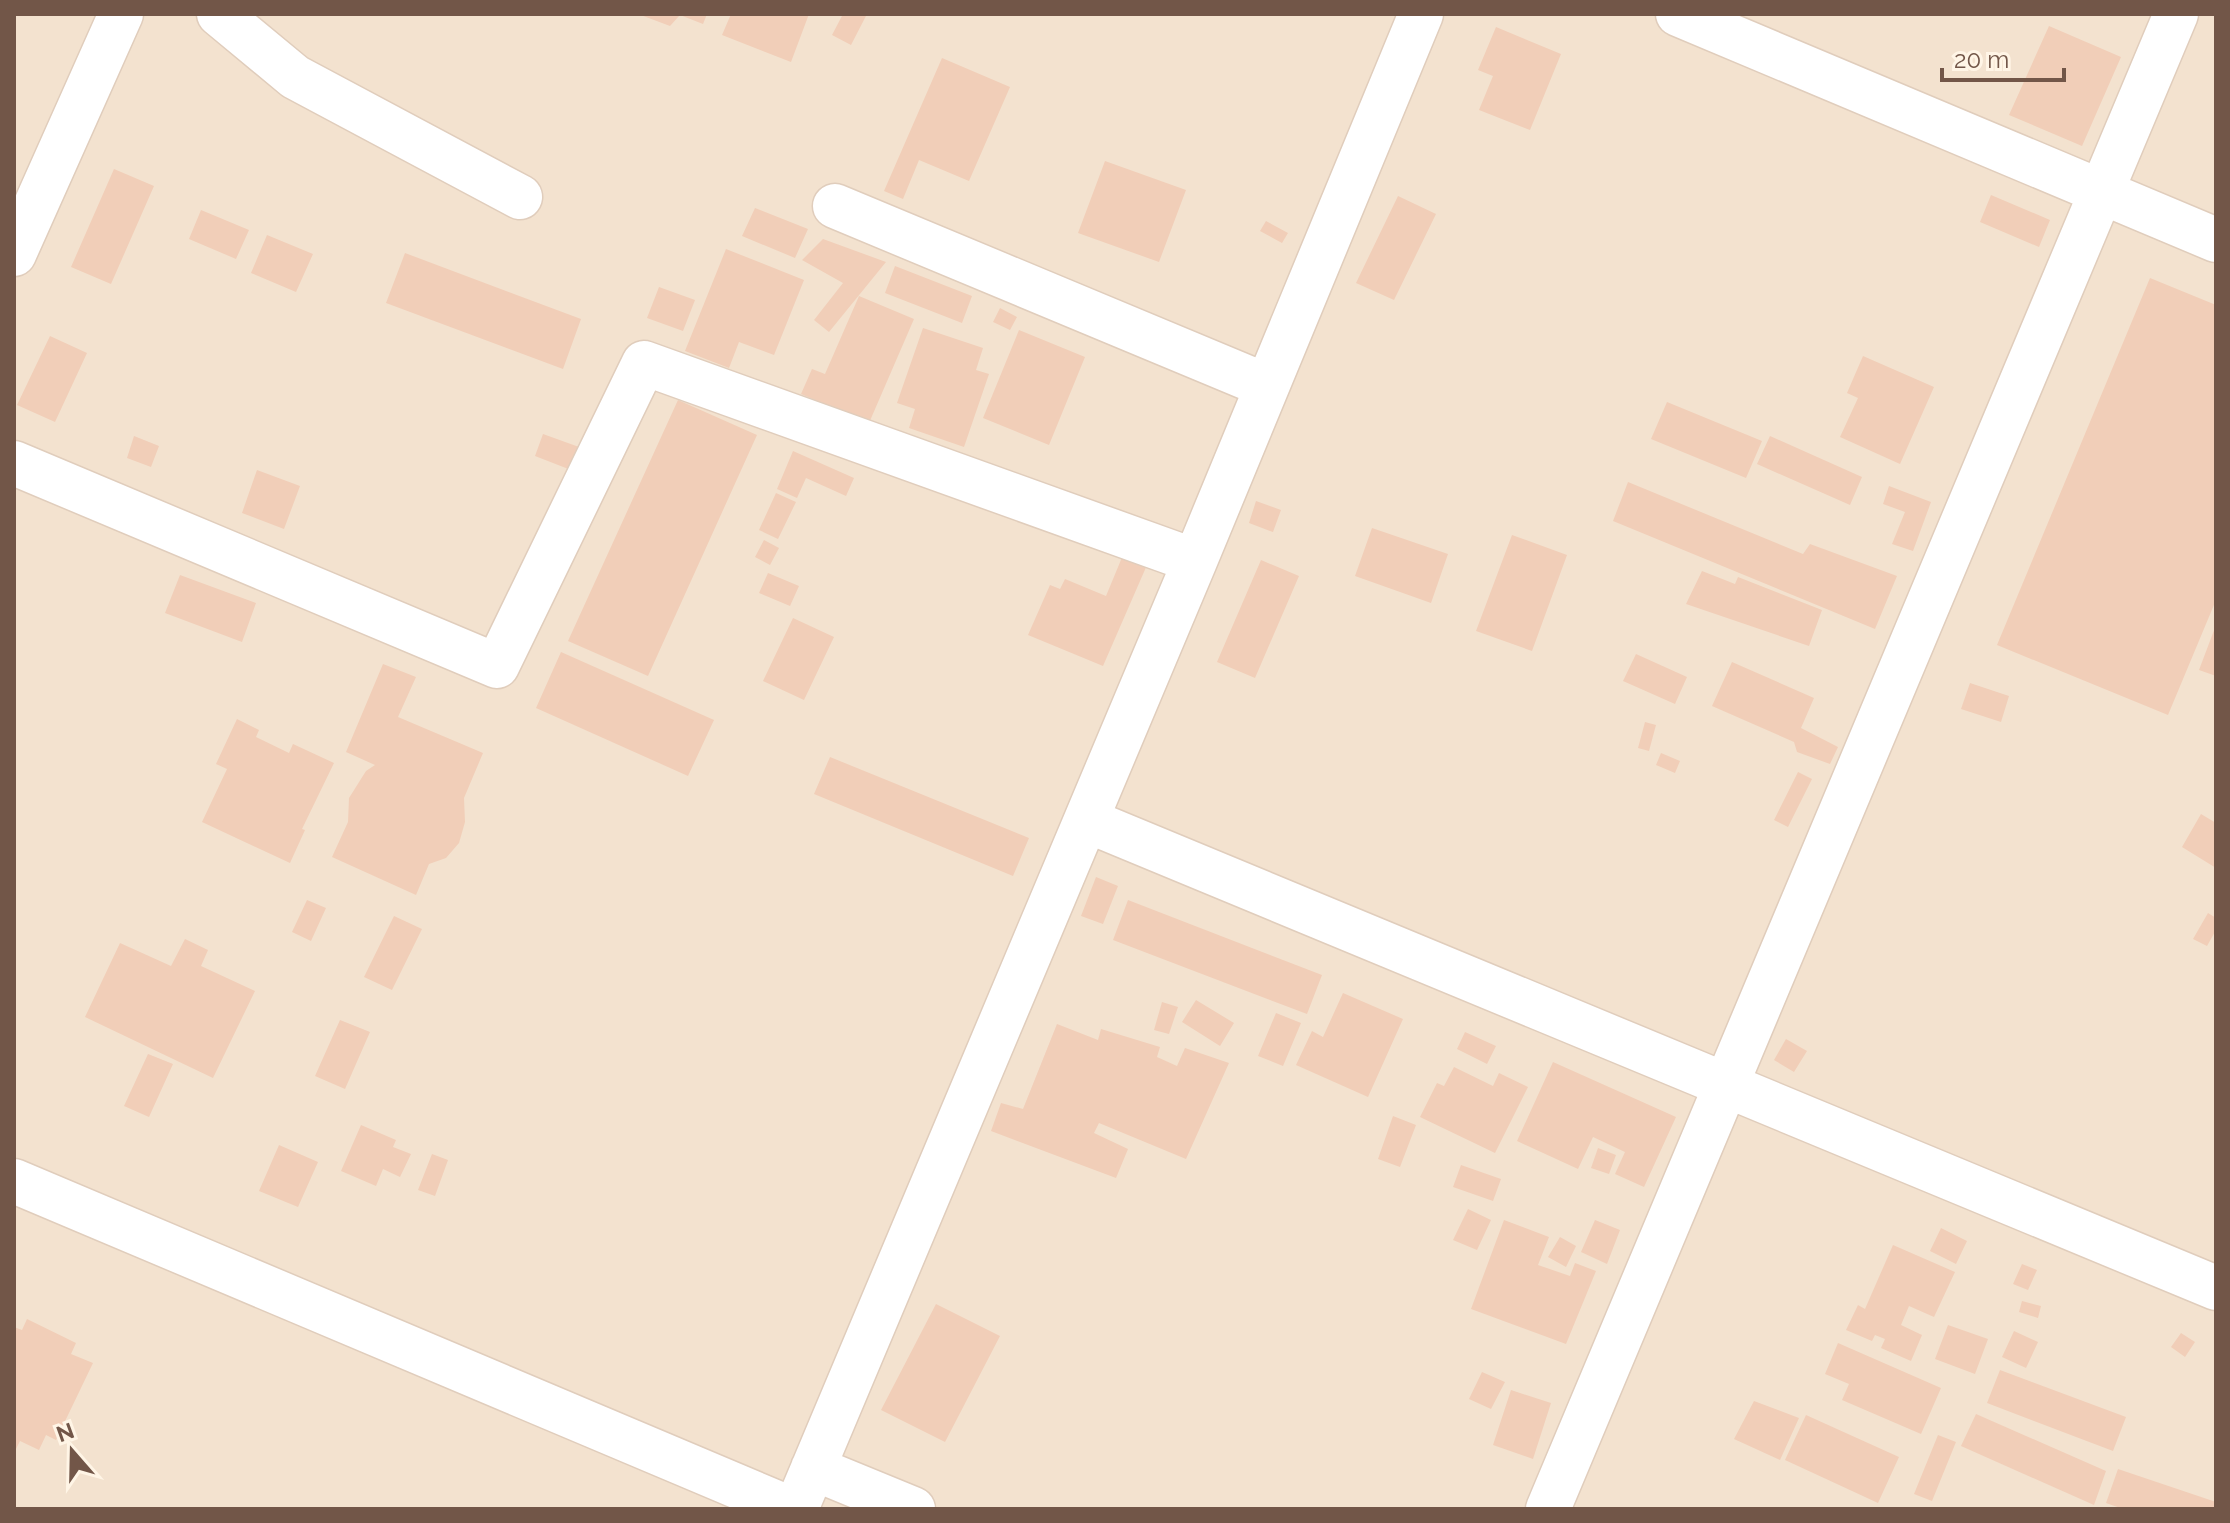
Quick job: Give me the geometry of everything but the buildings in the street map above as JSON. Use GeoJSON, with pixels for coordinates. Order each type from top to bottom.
{"type":"FeatureCollection","features":[{"type":"Feature","properties":{"kind":"street"},"geometry":{"type":"LineString","coordinates":[[14,254],[121,14]]}},
{"type":"Feature","properties":{"kind":"street"},"geometry":{"type":"LineString","coordinates":[[219,14],[295,77],[520,197]]}},
{"type":"Feature","properties":{"kind":"street"},"geometry":{"type":"LineString","coordinates":[[14,1181],[793,1509],[813,1468],[1195,561],[1421,14]]}},
{"type":"Feature","properties":{"kind":"street"},"geometry":{"type":"LineString","coordinates":[[1678,14],[2216,240]]}},
{"type":"Feature","properties":{"kind":"street"},"geometry":{"type":"LineString","coordinates":[[1548,1509],[2176,14]]}},
{"type":"Feature","properties":{"kind":"street"},"geometry":{"type":"LineString","coordinates":[[835,206],[1267,386]]}},
{"type":"Feature","properties":{"kind":"street"},"geometry":{"type":"LineString","coordinates":[[14,463],[497,666],[644,363],[1195,561]]}},
{"type":"Feature","properties":{"kind":"street"},"geometry":{"type":"LineString","coordinates":[[1086,820],[2216,1288]]}},
{"type":"Feature","properties":{"kind":"street"},"geometry":{"type":"LineString","coordinates":[[813,1468],[913,1509]]}},
{"type":"Feature","properties":{"kind":"shaded area"},"geometry":{"type":"Polygon","coordinates":[[[14,14],[2216,14],[2216,1509],[14,1509],[14,14]]]}}]}
